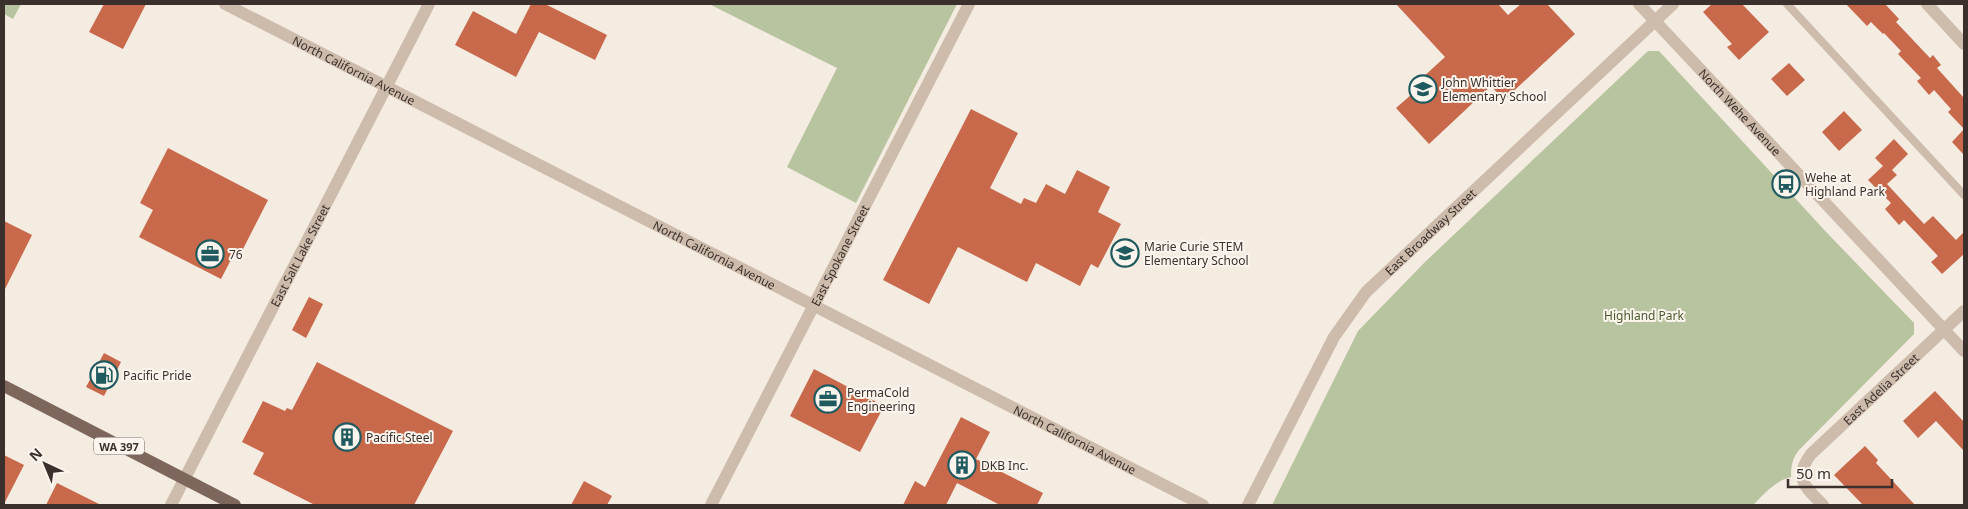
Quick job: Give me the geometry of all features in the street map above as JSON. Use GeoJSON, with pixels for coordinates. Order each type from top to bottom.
{"type":"FeatureCollection","features":[{"type":"Feature","properties":{"kind":"main road","name":"WA 397"},"geometry":{"type":"LineString","coordinates":[[4,386],[234,505]]}},
{"type":"Feature","properties":{"kind":"street","name":"North California Avenue"},"geometry":{"type":"LineString","coordinates":[[224,4],[1204,505]]}},
{"type":"Feature","properties":{"kind":"street","name":"East Salt Lake Street"},"geometry":{"type":"LineString","coordinates":[[171,505],[429,4]]}},
{"type":"Feature","properties":{"kind":"street","name":"East Spokane Street"},"geometry":{"type":"LineString","coordinates":[[711,505],[969,4]]}},
{"type":"Feature","properties":{"kind":"street","name":"North Wehe Avenue"},"geometry":{"type":"LineString","coordinates":[[1639,4],[1964,352]]}},
{"type":"Feature","properties":{"kind":"street","name":"East Broadway Street"},"geometry":{"type":"LineString","coordinates":[[1248,505],[1334,337],[1366,292],[1673,4]]}},
{"type":"Feature","properties":{"kind":"street"},"geometry":{"type":"LineString","coordinates":[[1927,4],[1964,44]]}},
{"type":"Feature","properties":{"kind":"street","name":"East Adelia Street"},"geometry":{"type":"LineString","coordinates":[[1823,505],[1809,490],[1801,470],[1811,454],[1964,311]]}},
{"type":"Feature","properties":{"kind":"lane"},"geometry":{"type":"LineString","coordinates":[[1786,4],[1964,195]]}},
{"type":"Feature","properties":{"kind":"green space"},"geometry":{"type":"Polygon","coordinates":[[[4,4],[21,4],[13,19],[4,14],[4,4]]]}},
{"type":"Feature","properties":{"kind":"green space"},"geometry":{"type":"Polygon","coordinates":[[[709,4],[957,4],[856,203],[787,167],[837,68],[709,4]]]}},
{"type":"Feature","properties":{"kind":"green space","name":"Highland Park"},"geometry":{"type":"Polygon","coordinates":[[[1648,51],[1659,51],[1828,234],[1914,323],[1914,334],[1799,450],[1792,463],[1791,477],[1775,485],[1753,505],[1272,505],[1358,331],[1425,262],[1648,51]]]}},
{"type":"Feature","properties":{"kind":"building"},"geometry":{"type":"Polygon","coordinates":[[[104,4],[146,4],[123,49],[89,32],[104,4]]]}},
{"type":"Feature","properties":{"kind":"building"},"geometry":{"type":"Polygon","coordinates":[[[531,4],[545,4],[607,35],[595,60],[539,32],[516,77],[455,45],[473,11],[516,34],[531,4]]]}},
{"type":"Feature","properties":{"kind":"building"},"geometry":{"type":"Polygon","coordinates":[[[1396,4],[1498,4],[1508,15],[1521,4],[1547,4],[1575,34],[1504,100],[1491,86],[1429,144],[1396,108],[1412,94],[1409,90],[1445,57],[1396,4]]]}},
{"type":"Feature","properties":{"kind":"building"},"geometry":{"type":"Polygon","coordinates":[[[1712,4],[1742,4],[1769,32],[1739,60],[1727,47],[1732,44],[1703,12],[1712,4]]]}},
{"type":"Feature","properties":{"kind":"building"},"geometry":{"type":"Polygon","coordinates":[[[1846,4],[1885,4],[1899,19],[1896,22],[1930,58],[1933,55],[1941,65],[1937,68],[1964,98],[1964,129],[1948,112],[1951,109],[1934,90],[1929,95],[1917,81],[1921,78],[1898,54],[1901,51],[1871,22],[1867,26],[1846,4]]]}},
{"type":"Feature","properties":{"kind":"building"},"geometry":{"type":"Polygon","coordinates":[[[1789,63],[1805,80],[1787,96],[1771,79],[1789,63]]]}},
{"type":"Feature","properties":{"kind":"building"},"geometry":{"type":"Polygon","coordinates":[[[971,109],[1018,133],[990,188],[1021,204],[1024,198],[1036,203],[1046,184],[1065,194],[1077,170],[1110,187],[1098,212],[1121,224],[1098,268],[1091,264],[1080,286],[1036,263],[1027,282],[958,247],[929,304],[883,280],[971,109]]]}},
{"type":"Feature","properties":{"kind":"building"},"geometry":{"type":"Polygon","coordinates":[[[1844,111],[1862,130],[1839,151],[1822,132],[1844,111]]]}},
{"type":"Feature","properties":{"kind":"building"},"geometry":{"type":"Polygon","coordinates":[[[1964,129],[1964,155],[1952,142],[1964,129]]]}},
{"type":"Feature","properties":{"kind":"building"},"geometry":{"type":"Polygon","coordinates":[[[1894,139],[1908,154],[1892,170],[1897,175],[1887,184],[1924,224],[1933,216],[1956,240],[1964,232],[1964,254],[1942,274],[1931,262],[1938,256],[1904,220],[1899,225],[1885,209],[1891,203],[1868,180],[1883,166],[1875,158],[1894,139]]]}},
{"type":"Feature","properties":{"kind":"building"},"geometry":{"type":"Polygon","coordinates":[[[168,148],[268,200],[240,255],[235,252],[221,279],[139,237],[153,210],[140,203],[168,148]]]}},
{"type":"Feature","properties":{"kind":"building"},"geometry":{"type":"Polygon","coordinates":[[[4,221],[32,235],[4,291],[4,221]]]}},
{"type":"Feature","properties":{"kind":"building"},"geometry":{"type":"Polygon","coordinates":[[[309,297],[323,304],[306,338],[292,330],[309,297]]]}},
{"type":"Feature","properties":{"kind":"building","name":"Pacific Pride"},"geometry":{"type":"Polygon","coordinates":[[[104,353],[121,362],[104,396],[86,387],[104,353]]]}},
{"type":"Feature","properties":{"kind":"building","name":"Pacific Steel"},"geometry":{"type":"Polygon","coordinates":[[[317,362],[453,431],[414,505],[315,505],[253,474],[264,453],[242,442],[263,401],[285,411],[287,408],[292,410],[317,362]]]}},
{"type":"Feature","properties":{"kind":"building"},"geometry":{"type":"Polygon","coordinates":[[[814,369],[884,406],[860,452],[790,416],[814,369]]]}},
{"type":"Feature","properties":{"kind":"building"},"geometry":{"type":"Polygon","coordinates":[[[1935,391],[1964,422],[1964,451],[1936,421],[1918,438],[1903,421],[1935,391]]]}},
{"type":"Feature","properties":{"kind":"building","name":"DKB Inc."},"geometry":{"type":"Polygon","coordinates":[[[961,417],[990,432],[976,459],[1043,493],[1037,505],[1000,505],[957,483],[946,505],[903,505],[915,481],[925,487],[961,417]]]}},
{"type":"Feature","properties":{"kind":"building"},"geometry":{"type":"Polygon","coordinates":[[[1865,446],[1878,460],[1876,463],[1915,505],[1863,505],[1834,475],[1865,446]]]}},
{"type":"Feature","properties":{"kind":"building"},"geometry":{"type":"Polygon","coordinates":[[[4,455],[24,465],[4,504],[4,455]]]}},
{"type":"Feature","properties":{"kind":"building"},"geometry":{"type":"Polygon","coordinates":[[[584,481],[612,496],[607,505],[571,505],[584,481]]]}},
{"type":"Feature","properties":{"kind":"building"},"geometry":{"type":"Polygon","coordinates":[[[57,483],[101,505],[46,505],[57,483]]]}},
{"type":"Feature","properties":{"kind":"place","name":"John Whittier Elementary School"},"geometry":{"type":"Point","coordinates":[1423,89]}},
{"type":"Feature","properties":{"kind":"place","name":"Wehe at Highland Park"},"geometry":{"type":"Point","coordinates":[1786,184]}},
{"type":"Feature","properties":{"kind":"place","name":"Marie Curie STEM Elementary School"},"geometry":{"type":"Point","coordinates":[1125,253]}},
{"type":"Feature","properties":{"kind":"place","name":"76"},"geometry":{"type":"Point","coordinates":[210,254]}},
{"type":"Feature","properties":{"kind":"place","name":"Pacific Pride"},"geometry":{"type":"Point","coordinates":[104,375]}},
{"type":"Feature","properties":{"kind":"place","name":"PermaCold Engineering"},"geometry":{"type":"Point","coordinates":[828,399]}},
{"type":"Feature","properties":{"kind":"place","name":"Pacific Steel"},"geometry":{"type":"Point","coordinates":[347,437]}},
{"type":"Feature","properties":{"kind":"place","name":"DKB Inc."},"geometry":{"type":"Point","coordinates":[962,465]}}]}
